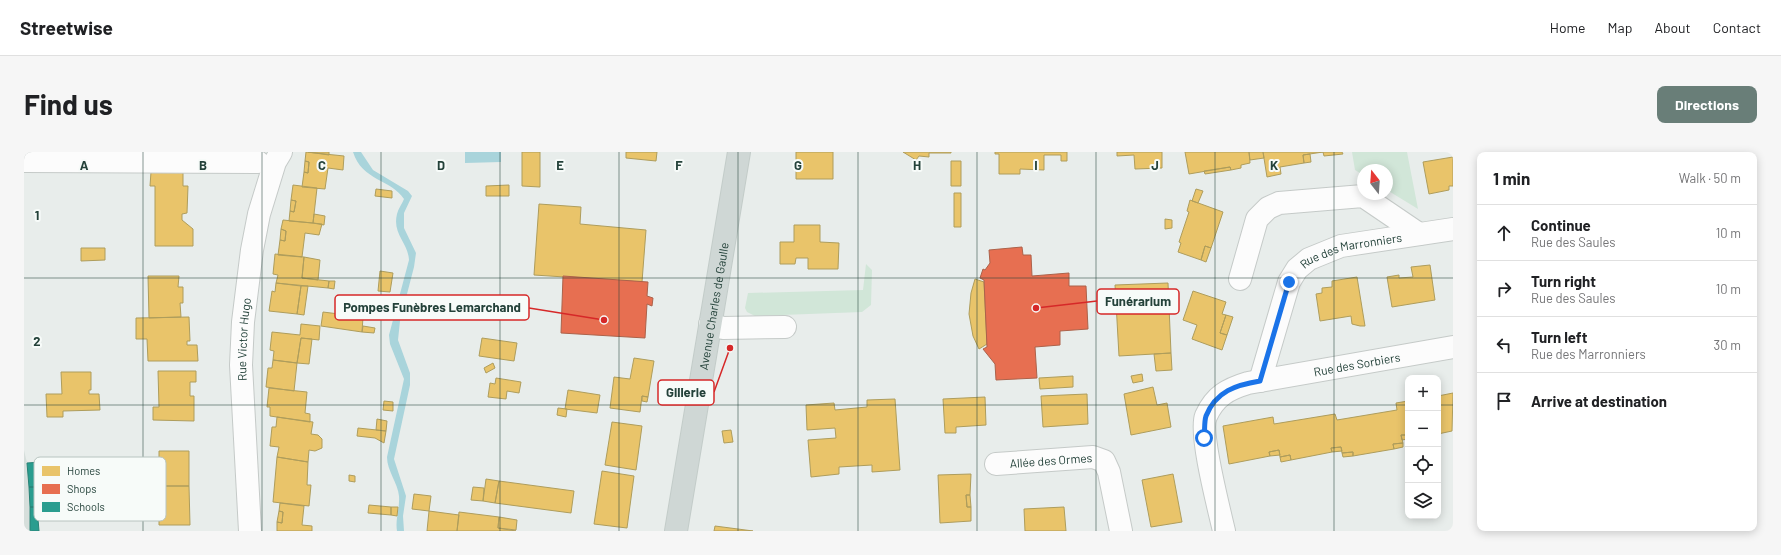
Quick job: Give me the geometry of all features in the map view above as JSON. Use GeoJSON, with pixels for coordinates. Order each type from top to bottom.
{"type":"FeatureCollection","features":[{"type":"Feature","properties":{"kind":"main road","name":"Avenue Charles de Gaulle"},"geometry":{"type":"LineString","coordinates":[[676,531],[738,152]]}},
{"type":"Feature","properties":{"kind":"street","name":"Rue Victor Hugo"},"geometry":{"type":"LineString","coordinates":[[250,531],[241,373],[243,322],[252,250],[259,214],[275,162],[281,152]]}},
{"type":"Feature","properties":{"kind":"street"},"geometry":{"type":"LineString","coordinates":[[24,160],[258,162]]}},
{"type":"Feature","properties":{"kind":"street"},"geometry":{"type":"LineString","coordinates":[[1240,279],[1257,219],[1268,208],[1279,203],[1363,196],[1419,234]]}},
{"type":"Feature","properties":{"kind":"street","name":"Rue des Marronniers"},"geometry":{"type":"LineString","coordinates":[[1260,381],[1289,282],[1297,269],[1309,259],[1341,246],[1453,229]]}},
{"type":"Feature","properties":{"kind":"street"},"geometry":{"type":"LineString","coordinates":[[710,324],[723,328],[785,327]]}},
{"type":"Feature","properties":{"kind":"street","name":"Rue des Sorbiers"},"geometry":{"type":"LineString","coordinates":[[1224,531],[1204,438],[1206,417],[1218,399],[1229,389],[1260,381],[1453,347]]}},
{"type":"Feature","properties":{"kind":"street","name":"Allée des Ormes"},"geometry":{"type":"LineString","coordinates":[[996,464],[1093,457],[1104,461],[1109,472],[1121,531]]}},
{"type":"Feature","properties":{"kind":"shaded area"},"geometry":{"type":"Polygon","coordinates":[[[24,450],[27,463],[29,487],[30,531],[24,531],[24,450]]]}},
{"type":"Feature","properties":{"kind":"green space"},"geometry":{"type":"Polygon","coordinates":[[[1352,152],[1407,152],[1418,209],[1393,194],[1393,164],[1357,164],[1357,171],[1355,170],[1352,152]]]}},
{"type":"Feature","properties":{"kind":"green space"},"geometry":{"type":"Polygon","coordinates":[[[866,264],[872,270],[871,305],[862,312],[755,316],[747,312],[745,308],[748,293],[863,290],[866,264]]]}},
{"type":"Feature","properties":{"kind":"water"},"geometry":{"type":"Polygon","coordinates":[[[353,152],[361,152],[373,170],[408,191],[412,196],[404,213],[404,228],[416,253],[414,267],[400,321],[398,340],[410,373],[410,385],[394,459],[406,496],[403,516],[404,531],[397,531],[399,496],[397,486],[387,462],[387,457],[404,379],[390,344],[389,335],[409,260],[406,248],[398,233],[396,221],[404,199],[392,187],[363,169],[357,162],[353,152]]]}},
{"type":"Feature","properties":{"kind":"water"},"geometry":{"type":"Polygon","coordinates":[[[465,152],[501,152],[501,162],[465,163],[465,152]]]}},
{"type":"Feature","properties":{"kind":"building: Homes"},"geometry":{"type":"Polygon","coordinates":[[[306,152],[344,156],[343,170],[328,168],[325,189],[302,187],[304,172],[308,173],[309,162],[305,161],[306,152]]]}},
{"type":"Feature","properties":{"kind":"building: Homes"},"geometry":{"type":"Polygon","coordinates":[[[308,152],[329,152],[329,155],[308,152]]]}},
{"type":"Feature","properties":{"kind":"building: Homes"},"geometry":{"type":"Polygon","coordinates":[[[522,152],[540,152],[540,187],[522,186],[522,152]]]}},
{"type":"Feature","properties":{"kind":"building: Homes"},"geometry":{"type":"Polygon","coordinates":[[[626,152],[657,152],[656,161],[626,158],[626,152]]]}},
{"type":"Feature","properties":{"kind":"building: Homes"},"geometry":{"type":"Polygon","coordinates":[[[796,152],[833,152],[833,179],[796,179],[796,152]]]}},
{"type":"Feature","properties":{"kind":"building: Homes"},"geometry":{"type":"Polygon","coordinates":[[[903,152],[951,153],[929,153],[929,157],[919,156],[916,160],[903,152]]]}},
{"type":"Feature","properties":{"kind":"building: Homes"},"geometry":{"type":"Polygon","coordinates":[[[995,152],[1067,152],[1067,161],[1061,161],[1061,155],[1044,155],[1044,170],[1020,169],[1020,174],[999,174],[999,154],[995,154],[995,152]]]}},
{"type":"Feature","properties":{"kind":"building: Homes"},"geometry":{"type":"Polygon","coordinates":[[[1117,152],[1162,152],[1162,168],[1135,169],[1134,155],[1117,156],[1117,152]]]}},
{"type":"Feature","properties":{"kind":"building: Homes"},"geometry":{"type":"Polygon","coordinates":[[[1185,152],[1249,152],[1250,163],[1241,165],[1241,168],[1231,170],[1230,167],[1189,174],[1185,152]]]}},
{"type":"Feature","properties":{"kind":"building: Homes"},"geometry":{"type":"Polygon","coordinates":[[[1249,152],[1263,152],[1264,158],[1250,160],[1249,152]]]}},
{"type":"Feature","properties":{"kind":"building: Homes"},"geometry":{"type":"Polygon","coordinates":[[[1263,152],[1323,152],[1303,155],[1304,163],[1280,167],[1281,174],[1267,177],[1263,152]]]}},
{"type":"Feature","properties":{"kind":"building: Homes"},"geometry":{"type":"Polygon","coordinates":[[[1323,152],[1342,152],[1343,154],[1324,156],[1323,152]]]}},
{"type":"Feature","properties":{"kind":"building: Homes"},"geometry":{"type":"Polygon","coordinates":[[[1310,154],[1311,162],[1304,163],[1303,155],[1310,154]]]}},
{"type":"Feature","properties":{"kind":"building: Homes"},"geometry":{"type":"Polygon","coordinates":[[[1453,157],[1453,186],[1449,186],[1449,190],[1429,194],[1423,162],[1453,157]]]}},
{"type":"Feature","properties":{"kind":"building: Homes"},"geometry":{"type":"Polygon","coordinates":[[[305,161],[309,162],[308,173],[304,172],[305,161]]]}},
{"type":"Feature","properties":{"kind":"building: Homes"},"geometry":{"type":"Polygon","coordinates":[[[951,161],[961,161],[961,186],[951,186],[951,161]]]}},
{"type":"Feature","properties":{"kind":"building: Homes"},"geometry":{"type":"Polygon","coordinates":[[[1230,167],[1231,170],[1205,174],[1204,171],[1230,167]]]}},
{"type":"Feature","properties":{"kind":"building: Homes"},"geometry":{"type":"Polygon","coordinates":[[[151,172],[183,172],[183,186],[188,186],[187,213],[182,214],[182,220],[193,229],[193,246],[155,246],[155,186],[150,186],[151,172]]]}},
{"type":"Feature","properties":{"kind":"building: Homes"},"geometry":{"type":"Polygon","coordinates":[[[293,185],[317,188],[313,223],[289,221],[290,211],[294,212],[296,201],[291,200],[293,185]]]}},
{"type":"Feature","properties":{"kind":"building: Homes"},"geometry":{"type":"Polygon","coordinates":[[[509,185],[509,196],[486,196],[486,186],[509,185]]]}},
{"type":"Feature","properties":{"kind":"building: Homes"},"geometry":{"type":"Polygon","coordinates":[[[376,189],[392,191],[392,198],[375,196],[376,189]]]}},
{"type":"Feature","properties":{"kind":"building: Homes"},"geometry":{"type":"Polygon","coordinates":[[[1196,189],[1203,191],[1198,203],[1192,201],[1196,189]]]}},
{"type":"Feature","properties":{"kind":"building: Homes"},"geometry":{"type":"Polygon","coordinates":[[[954,193],[961,193],[961,227],[954,227],[954,193]]]}},
{"type":"Feature","properties":{"kind":"building: Homes"},"geometry":{"type":"Polygon","coordinates":[[[291,200],[296,201],[294,212],[290,211],[291,200]]]}},
{"type":"Feature","properties":{"kind":"building: Homes"},"geometry":{"type":"Polygon","coordinates":[[[1190,200],[1223,212],[1211,248],[1205,246],[1201,260],[1178,252],[1181,243],[1179,242],[1189,212],[1187,211],[1190,200]]]}},
{"type":"Feature","properties":{"kind":"building: Homes"},"geometry":{"type":"Polygon","coordinates":[[[539,204],[581,207],[580,224],[646,230],[642,282],[534,275],[539,204]]]}},
{"type":"Feature","properties":{"kind":"building: Homes"},"geometry":{"type":"Polygon","coordinates":[[[314,214],[325,216],[324,225],[313,223],[314,214]]]}},
{"type":"Feature","properties":{"kind":"building: Homes"},"geometry":{"type":"Polygon","coordinates":[[[1165,219],[1172,220],[1172,228],[1165,229],[1165,219]]]}},
{"type":"Feature","properties":{"kind":"building: Homes"},"geometry":{"type":"Polygon","coordinates":[[[283,220],[322,224],[319,235],[305,233],[302,257],[278,255],[280,240],[285,241],[286,231],[281,229],[283,220]]]}},
{"type":"Feature","properties":{"kind":"building: Homes"},"geometry":{"type":"Polygon","coordinates":[[[794,225],[820,225],[820,242],[839,243],[838,269],[808,269],[808,258],[796,258],[795,264],[780,264],[780,242],[794,242],[794,225]]]}},
{"type":"Feature","properties":{"kind":"building: Homes"},"geometry":{"type":"Polygon","coordinates":[[[281,229],[286,231],[285,241],[280,240],[281,229]]]}},
{"type":"Feature","properties":{"kind":"building: Homes"},"geometry":{"type":"Polygon","coordinates":[[[1205,246],[1211,248],[1206,262],[1201,260],[1205,246]]]}},
{"type":"Feature","properties":{"kind":"building: Homes"},"geometry":{"type":"Polygon","coordinates":[[[81,248],[105,248],[105,260],[81,261],[81,248]]]}},
{"type":"Feature","properties":{"kind":"building: Homes"},"geometry":{"type":"Polygon","coordinates":[[[275,254],[304,257],[302,278],[329,281],[328,288],[276,283],[278,275],[273,274],[275,254]]]}},
{"type":"Feature","properties":{"kind":"building: Homes"},"geometry":{"type":"Polygon","coordinates":[[[304,257],[320,260],[318,280],[302,278],[304,257]]]}},
{"type":"Feature","properties":{"kind":"building: Homes"},"geometry":{"type":"Polygon","coordinates":[[[1430,265],[1435,300],[1392,307],[1387,277],[1399,275],[1399,278],[1413,277],[1411,267],[1430,265]]]}},
{"type":"Feature","properties":{"kind":"building: Homes"},"geometry":{"type":"Polygon","coordinates":[[[380,271],[393,273],[390,292],[378,291],[380,271]]]}},
{"type":"Feature","properties":{"kind":"building: Homes"},"geometry":{"type":"Polygon","coordinates":[[[148,276],[179,276],[178,287],[183,287],[183,303],[180,303],[181,317],[149,318],[148,276]]]}},
{"type":"Feature","properties":{"kind":"building: Homes"},"geometry":{"type":"Polygon","coordinates":[[[1357,277],[1365,326],[1352,324],[1351,316],[1320,321],[1316,294],[1322,293],[1322,288],[1332,287],[1332,281],[1357,277]]]}},
{"type":"Feature","properties":{"kind":"building: Homes"},"geometry":{"type":"Polygon","coordinates":[[[975,279],[984,282],[987,344],[979,349],[973,336],[969,314],[971,293],[975,279]]]}},
{"type":"Feature","properties":{"kind":"building: Homes"},"geometry":{"type":"Polygon","coordinates":[[[329,281],[335,281],[334,289],[328,288],[329,281]]]}},
{"type":"Feature","properties":{"kind":"building: Homes"},"geometry":{"type":"Polygon","coordinates":[[[276,283],[301,286],[297,314],[269,311],[272,291],[275,292],[276,283]]]}},
{"type":"Feature","properties":{"kind":"building: Homes"},"geometry":{"type":"Polygon","coordinates":[[[1168,283],[1171,353],[1119,356],[1115,285],[1168,283]]]}},
{"type":"Feature","properties":{"kind":"building: Homes"},"geometry":{"type":"Polygon","coordinates":[[[301,286],[308,286],[304,315],[297,314],[301,286]]]}},
{"type":"Feature","properties":{"kind":"building: Homes"},"geometry":{"type":"Polygon","coordinates":[[[1193,291],[1226,302],[1222,314],[1226,315],[1220,333],[1227,335],[1222,350],[1192,339],[1197,325],[1183,320],[1193,291]]]}},
{"type":"Feature","properties":{"kind":"building: Homes"},"geometry":{"type":"Polygon","coordinates":[[[323,312],[363,317],[362,332],[321,326],[323,312]]]}},
{"type":"Feature","properties":{"kind":"building: Homes"},"geometry":{"type":"Polygon","coordinates":[[[1226,315],[1233,317],[1227,335],[1220,333],[1226,315]]]}},
{"type":"Feature","properties":{"kind":"building: Homes"},"geometry":{"type":"Polygon","coordinates":[[[189,317],[190,341],[187,341],[187,345],[197,345],[198,361],[148,361],[147,339],[136,339],[136,318],[189,317]]]}},
{"type":"Feature","properties":{"kind":"building: Homes"},"geometry":{"type":"Polygon","coordinates":[[[301,324],[320,326],[319,340],[301,338],[297,363],[273,360],[274,351],[270,350],[272,332],[300,335],[301,324]]]}},
{"type":"Feature","properties":{"kind":"building: Homes"},"geometry":{"type":"Polygon","coordinates":[[[363,326],[375,328],[374,333],[362,332],[363,326]]]}},
{"type":"Feature","properties":{"kind":"building: Homes"},"geometry":{"type":"Polygon","coordinates":[[[301,338],[312,339],[309,364],[297,363],[301,338]]]}},
{"type":"Feature","properties":{"kind":"building: Homes"},"geometry":{"type":"Polygon","coordinates":[[[482,338],[517,343],[514,361],[479,356],[482,338]]]}},
{"type":"Feature","properties":{"kind":"building: Homes"},"geometry":{"type":"Polygon","coordinates":[[[1171,353],[1172,370],[1156,371],[1154,354],[1171,353]]]}},
{"type":"Feature","properties":{"kind":"building: Homes"},"geometry":{"type":"Polygon","coordinates":[[[634,358],[654,361],[648,397],[642,396],[640,412],[610,408],[614,377],[630,379],[634,358]]]}},
{"type":"Feature","properties":{"kind":"building: Homes"},"geometry":{"type":"Polygon","coordinates":[[[273,360],[297,363],[294,391],[266,387],[268,368],[272,368],[273,360]]]}},
{"type":"Feature","properties":{"kind":"building: Homes"},"geometry":{"type":"Polygon","coordinates":[[[493,363],[495,368],[486,373],[484,368],[493,363]]]}},
{"type":"Feature","properties":{"kind":"building: Homes"},"geometry":{"type":"Polygon","coordinates":[[[158,371],[196,371],[196,382],[190,382],[190,396],[194,396],[194,421],[153,420],[153,407],[159,407],[158,371]]]}},
{"type":"Feature","properties":{"kind":"building: Homes"},"geometry":{"type":"Polygon","coordinates":[[[61,372],[91,372],[91,390],[89,390],[89,394],[99,394],[100,410],[63,411],[63,417],[47,417],[46,394],[62,394],[61,372]]]}},
{"type":"Feature","properties":{"kind":"building: Homes"},"geometry":{"type":"Polygon","coordinates":[[[1142,374],[1143,381],[1133,383],[1131,376],[1142,374]]]}},
{"type":"Feature","properties":{"kind":"building: Homes"},"geometry":{"type":"Polygon","coordinates":[[[1073,376],[1073,387],[1040,389],[1039,378],[1073,376]]]}},
{"type":"Feature","properties":{"kind":"building: Homes"},"geometry":{"type":"Polygon","coordinates":[[[496,378],[521,382],[519,393],[507,391],[506,399],[488,397],[490,383],[495,384],[496,378]]]}},
{"type":"Feature","properties":{"kind":"building: Homes"},"geometry":{"type":"Polygon","coordinates":[[[1153,387],[1157,405],[1167,403],[1171,427],[1131,435],[1124,394],[1153,387]]]}},
{"type":"Feature","properties":{"kind":"building: Homes"},"geometry":{"type":"Polygon","coordinates":[[[269,388],[307,392],[305,413],[310,414],[310,422],[270,416],[270,407],[267,407],[269,388]]]}},
{"type":"Feature","properties":{"kind":"building: Homes"},"geometry":{"type":"Polygon","coordinates":[[[568,390],[600,395],[597,413],[565,409],[568,390]]]}},
{"type":"Feature","properties":{"kind":"building: Homes"},"geometry":{"type":"Polygon","coordinates":[[[1453,393],[1452,431],[1441,433],[1441,411],[1441,395],[1453,393]]]}},
{"type":"Feature","properties":{"kind":"building: Homes"},"geometry":{"type":"Polygon","coordinates":[[[1087,394],[1088,424],[1043,427],[1041,396],[1087,394]]]}},
{"type":"Feature","properties":{"kind":"building: Homes"},"geometry":{"type":"Polygon","coordinates":[[[642,396],[648,397],[647,402],[642,401],[642,396]]]}},
{"type":"Feature","properties":{"kind":"building: Homes"},"geometry":{"type":"Polygon","coordinates":[[[985,397],[986,425],[956,427],[956,433],[945,433],[943,399],[985,397]]]}},
{"type":"Feature","properties":{"kind":"building: Homes"},"geometry":{"type":"Polygon","coordinates":[[[895,399],[900,470],[872,472],[872,465],[839,467],[839,474],[811,477],[808,440],[836,438],[835,428],[807,430],[806,405],[834,403],[835,410],[867,407],[867,400],[895,399]]]}},
{"type":"Feature","properties":{"kind":"building: Homes"},"geometry":{"type":"Polygon","coordinates":[[[384,401],[393,402],[393,411],[383,410],[384,401]]]}},
{"type":"Feature","properties":{"kind":"building: Homes"},"geometry":{"type":"Polygon","coordinates":[[[1405,402],[1405,435],[1401,435],[1403,443],[1393,444],[1394,449],[1353,456],[1353,452],[1342,453],[1341,447],[1331,448],[1332,452],[1291,460],[1290,455],[1280,457],[1279,450],[1269,452],[1270,456],[1229,464],[1223,426],[1273,417],[1274,424],[1335,414],[1337,420],[1397,410],[1396,403],[1405,402]]]}},
{"type":"Feature","properties":{"kind":"building: Homes"},"geometry":{"type":"Polygon","coordinates":[[[558,408],[567,409],[566,417],[557,415],[558,408]]]}},
{"type":"Feature","properties":{"kind":"building: Homes"},"geometry":{"type":"Polygon","coordinates":[[[277,417],[313,422],[311,434],[318,435],[322,439],[322,448],[315,451],[309,450],[308,462],[277,457],[279,447],[270,446],[272,427],[276,427],[277,417]]]}},
{"type":"Feature","properties":{"kind":"building: Homes"},"geometry":{"type":"Polygon","coordinates":[[[377,419],[387,421],[386,431],[376,430],[377,419]]]}},
{"type":"Feature","properties":{"kind":"building: Homes"},"geometry":{"type":"Polygon","coordinates":[[[612,422],[642,426],[636,470],[605,465],[612,422]]]}},
{"type":"Feature","properties":{"kind":"building: Homes"},"geometry":{"type":"Polygon","coordinates":[[[358,428],[386,431],[384,443],[375,438],[357,436],[358,428]]]}},
{"type":"Feature","properties":{"kind":"building: Homes"},"geometry":{"type":"Polygon","coordinates":[[[731,430],[733,442],[724,443],[722,431],[731,430]]]}},
{"type":"Feature","properties":{"kind":"building: Homes"},"geometry":{"type":"Polygon","coordinates":[[[1401,435],[1405,435],[1405,440],[1402,440],[1401,435]]]}},
{"type":"Feature","properties":{"kind":"building: Homes"},"geometry":{"type":"Polygon","coordinates":[[[1403,443],[1403,447],[1394,449],[1393,444],[1403,443]]]}},
{"type":"Feature","properties":{"kind":"building: Homes"},"geometry":{"type":"Polygon","coordinates":[[[1341,447],[1342,451],[1332,452],[1331,448],[1341,447]]]}},
{"type":"Feature","properties":{"kind":"building: Homes"},"geometry":{"type":"Polygon","coordinates":[[[1279,450],[1280,455],[1270,456],[1269,452],[1279,450]]]}},
{"type":"Feature","properties":{"kind":"building: Homes"},"geometry":{"type":"Polygon","coordinates":[[[159,451],[189,451],[189,486],[166,486],[166,457],[159,457],[159,451]]]}},
{"type":"Feature","properties":{"kind":"building: Homes"},"geometry":{"type":"Polygon","coordinates":[[[1353,452],[1353,456],[1343,457],[1342,453],[1353,452]]]}},
{"type":"Feature","properties":{"kind":"building: Homes"},"geometry":{"type":"Polygon","coordinates":[[[1290,455],[1291,460],[1281,462],[1280,457],[1290,455]]]}},
{"type":"Feature","properties":{"kind":"building: Homes"},"geometry":{"type":"Polygon","coordinates":[[[277,457],[308,462],[307,485],[311,485],[309,506],[273,502],[277,457]]]}},
{"type":"Feature","properties":{"kind":"building: Homes"},"geometry":{"type":"Polygon","coordinates":[[[602,471],[634,476],[627,528],[594,524],[602,471]]]}},
{"type":"Feature","properties":{"kind":"building: Homes"},"geometry":{"type":"Polygon","coordinates":[[[971,474],[970,495],[966,495],[967,507],[971,507],[971,521],[940,523],[938,475],[971,474]]]}},
{"type":"Feature","properties":{"kind":"building: Homes"},"geometry":{"type":"Polygon","coordinates":[[[1173,474],[1182,522],[1151,527],[1142,480],[1173,474]]]}},
{"type":"Feature","properties":{"kind":"building: Homes"},"geometry":{"type":"Polygon","coordinates":[[[349,475],[355,476],[355,482],[349,481],[349,475]]]}},
{"type":"Feature","properties":{"kind":"building: Homes"},"geometry":{"type":"Polygon","coordinates":[[[486,479],[499,481],[495,503],[483,501],[486,479]]]}},
{"type":"Feature","properties":{"kind":"building: Homes"},"geometry":{"type":"Polygon","coordinates":[[[499,481],[574,491],[571,513],[495,503],[499,481]]]}},
{"type":"Feature","properties":{"kind":"building: Homes"},"geometry":{"type":"Polygon","coordinates":[[[166,486],[189,486],[190,525],[159,525],[159,521],[166,521],[166,486]]]}},
{"type":"Feature","properties":{"kind":"building: Homes"},"geometry":{"type":"Polygon","coordinates":[[[473,487],[484,488],[483,501],[471,500],[473,487]]]}},
{"type":"Feature","properties":{"kind":"building: Homes"},"geometry":{"type":"Polygon","coordinates":[[[414,494],[431,496],[429,511],[412,509],[414,494]]]}},
{"type":"Feature","properties":{"kind":"building: Homes"},"geometry":{"type":"Polygon","coordinates":[[[966,495],[970,495],[971,507],[967,507],[966,495]]]}},
{"type":"Feature","properties":{"kind":"building: Homes"},"geometry":{"type":"Polygon","coordinates":[[[280,503],[304,506],[302,525],[312,526],[312,531],[277,531],[277,522],[282,523],[283,512],[279,511],[280,503]]]}},
{"type":"Feature","properties":{"kind":"building: Homes"},"geometry":{"type":"Polygon","coordinates":[[[369,505],[391,507],[391,515],[368,513],[369,505]]]}},
{"type":"Feature","properties":{"kind":"building: Homes"},"geometry":{"type":"Polygon","coordinates":[[[391,507],[398,507],[397,516],[391,515],[391,507]]]}},
{"type":"Feature","properties":{"kind":"building: Homes"},"geometry":{"type":"Polygon","coordinates":[[[1064,507],[1066,531],[1025,531],[1024,509],[1064,507]]]}},
{"type":"Feature","properties":{"kind":"building: Homes"},"geometry":{"type":"Polygon","coordinates":[[[279,511],[283,512],[282,523],[277,522],[279,511]]]}},
{"type":"Feature","properties":{"kind":"building: Homes"},"geometry":{"type":"Polygon","coordinates":[[[429,511],[459,515],[457,531],[427,531],[429,511]]]}},
{"type":"Feature","properties":{"kind":"building: Homes"},"geometry":{"type":"Polygon","coordinates":[[[459,512],[499,517],[498,528],[516,531],[457,531],[459,512]]]}},
{"type":"Feature","properties":{"kind":"building: Homes"},"geometry":{"type":"Polygon","coordinates":[[[499,517],[517,520],[516,530],[498,528],[499,517]]]}},
{"type":"Feature","properties":{"kind":"building: Homes"},"geometry":{"type":"Polygon","coordinates":[[[715,526],[753,531],[714,531],[715,526]]]}},
{"type":"Feature","properties":{"kind":"building: Shops"},"geometry":{"type":"Polygon","coordinates":[[[1022,247],[1023,255],[1031,255],[1032,276],[1069,273],[1069,286],[1086,286],[1088,329],[1060,331],[1060,345],[1035,347],[1037,378],[996,380],[995,364],[983,349],[987,347],[984,280],[980,278],[983,269],[985,270],[990,263],[989,250],[1022,247]]]}},
{"type":"Feature","properties":{"kind":"building: Shops"},"geometry":{"type":"Polygon","coordinates":[[[563,276],[648,282],[647,296],[653,298],[652,306],[647,304],[645,338],[561,333],[563,276]]]}},
{"type":"Feature","properties":{"kind":"building: Schools"},"geometry":{"type":"Polygon","coordinates":[[[27,463],[34,463],[34,487],[29,487],[27,463]]]}},
{"type":"Feature","properties":{"kind":"building: Schools"},"geometry":{"type":"Polygon","coordinates":[[[29,487],[34,487],[34,507],[30,507],[29,487]]]}},
{"type":"Feature","properties":{"kind":"building: Schools"},"geometry":{"type":"Polygon","coordinates":[[[30,507],[34,507],[34,521],[38,521],[39,531],[30,531],[30,507]]]}},
{"type":"Feature","properties":{"kind":"place","name":"Funérarium"},"geometry":{"type":"Point","coordinates":[1036,308]}},
{"type":"Feature","properties":{"kind":"place","name":"Pompes Funèbres Lemarchand"},"geometry":{"type":"Point","coordinates":[604,320]}},
{"type":"Feature","properties":{"kind":"place","name":"Gillerie"},"geometry":{"type":"Point","coordinates":[730,348]}},
{"type":"Feature","properties":{"kind":"route"},"geometry":{"type":"LineString","coordinates":[[1204,438],[1206,417],[1222,394],[1229,389],[1260,381],[1289,282]]}}]}
